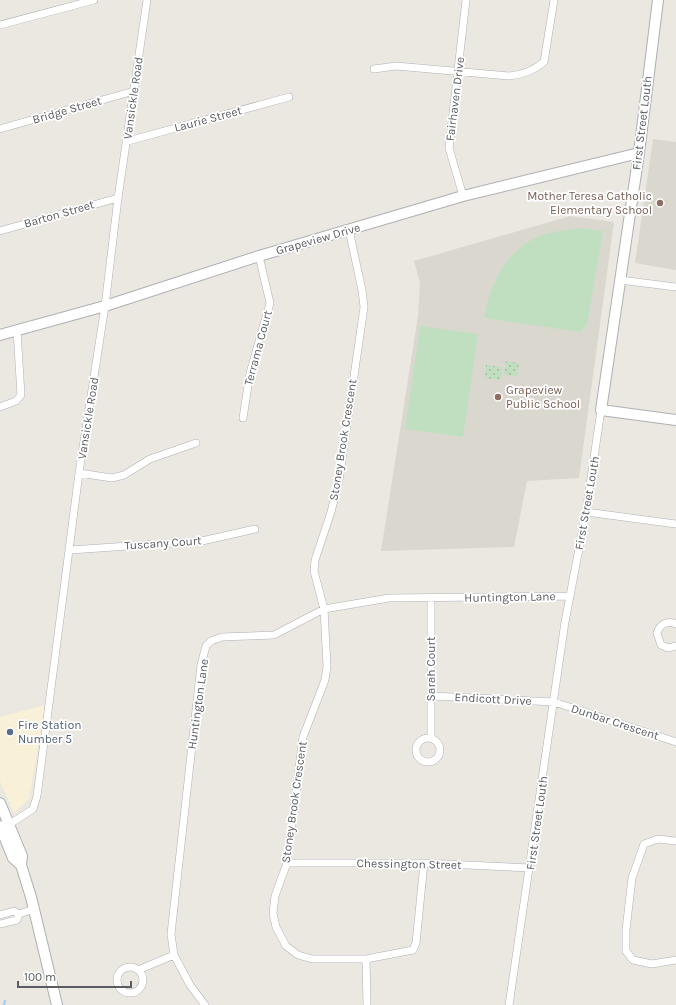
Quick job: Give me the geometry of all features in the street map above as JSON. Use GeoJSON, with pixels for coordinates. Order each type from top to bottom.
{"type":"FeatureCollection","features":[{"type":"Feature","properties":{"kind":"street"},"geometry":{"type":"LineString","coordinates":[[0,25],[94,0]]}},
{"type":"Feature","properties":{"kind":"street","name":"Vansickle Road"},"geometry":{"type":"LineString","coordinates":[[5,825],[33,809],[38,796],[80,473],[105,306],[118,198],[128,141],[147,0]]}},
{"type":"Feature","properties":{"kind":"street","name":"Fairhaven Drive"},"geometry":{"type":"LineString","coordinates":[[463,196],[449,148],[466,0]]}},
{"type":"Feature","properties":{"kind":"street"},"geometry":{"type":"LineString","coordinates":[[374,69],[396,66],[508,76],[520,75],[534,70],[544,62],[554,0]]}},
{"type":"Feature","properties":{"kind":"street","name":"First Street Louth"},"geometry":{"type":"LineString","coordinates":[[509,1005],[570,596],[586,512],[639,153],[658,0]]}},
{"type":"Feature","properties":{"kind":"street","name":"Bridge Street"},"geometry":{"type":"LineString","coordinates":[[0,129],[134,90]]}},
{"type":"Feature","properties":{"kind":"street","name":"Laurie Street"},"geometry":{"type":"LineString","coordinates":[[128,141],[289,97]]}},
{"type":"Feature","properties":{"kind":"street","name":"Grapeview Drive"},"geometry":{"type":"LineString","coordinates":[[0,335],[105,306],[259,256],[463,196],[639,153]]}},
{"type":"Feature","properties":{"kind":"street","name":"Barton Street"},"geometry":{"type":"LineString","coordinates":[[0,231],[118,198]]}},
{"type":"Feature","properties":{"kind":"street","name":"Stoney Brook Crescent"},"geometry":{"type":"LineString","coordinates":[[349,230],[362,290],[364,307],[338,480],[331,512],[315,560],[314,571],[324,609],[327,666],[325,680],[303,736],[287,863],[275,896],[273,913],[276,927],[286,946],[298,955],[312,959],[366,960],[413,950],[416,943],[424,863]]}},
{"type":"Feature","properties":{"kind":"street","name":"Terrama Court"},"geometry":{"type":"LineString","coordinates":[[243,418],[250,373],[270,303],[259,256]]}},
{"type":"Feature","properties":{"kind":"street"},"geometry":{"type":"LineString","coordinates":[[620,280],[676,287]]}},
{"type":"Feature","properties":{"kind":"street"},"geometry":{"type":"LineString","coordinates":[[0,406],[16,401],[21,395],[17,330]]}},
{"type":"Feature","properties":{"kind":"street"},"geometry":{"type":"LineString","coordinates":[[601,410],[676,420]]}},
{"type":"Feature","properties":{"kind":"street"},"geometry":{"type":"LineString","coordinates":[[80,473],[112,478],[124,475],[150,459],[196,443]]}},
{"type":"Feature","properties":{"kind":"street"},"geometry":{"type":"LineString","coordinates":[[586,512],[676,524]]}},
{"type":"Feature","properties":{"kind":"street","name":"Tuscany Court"},"geometry":{"type":"LineString","coordinates":[[70,550],[202,541],[255,529]]}},
{"type":"Feature","properties":{"kind":"street","name":"Huntington Lane"},"geometry":{"type":"LineString","coordinates":[[205,1005],[190,985],[174,955],[171,934],[201,666],[206,646],[211,641],[222,637],[274,635],[324,609],[389,598],[431,599],[570,596]]}},
{"type":"Feature","properties":{"kind":"street","name":"Sarah Court"},"geometry":{"type":"LineString","coordinates":[[431,599],[431,738]]}},
{"type":"Feature","properties":{"kind":"street"},"geometry":{"type":"LineString","coordinates":[[676,624],[665,623],[661,626],[657,633],[658,641],[664,647],[676,646]]}},
{"type":"Feature","properties":{"kind":"street","name":"Endicott Drive"},"geometry":{"type":"LineString","coordinates":[[431,696],[554,702]]}},
{"type":"Feature","properties":{"kind":"street","name":"Dunbar Crescent"},"geometry":{"type":"LineString","coordinates":[[554,702],[676,742]]}},
{"type":"Feature","properties":{"kind":"street"},"geometry":{"type":"LineString","coordinates":[[0,803],[5,825],[22,856],[21,865],[34,909],[57,1005]]}},
{"type":"Feature","properties":{"kind":"street"},"geometry":{"type":"LineString","coordinates":[[676,841],[658,839],[644,844],[632,878],[626,930],[626,951],[633,960],[652,964],[676,960]]}},
{"type":"Feature","properties":{"kind":"street","name":"Chessington Street"},"geometry":{"type":"LineString","coordinates":[[287,863],[424,863],[530,868]]}},
{"type":"Feature","properties":{"kind":"street"},"geometry":{"type":"LineString","coordinates":[[0,915],[14,911],[19,914],[34,909]]}},
{"type":"Feature","properties":{"kind":"street"},"geometry":{"type":"LineString","coordinates":[[0,924],[17,920],[19,914]]}},
{"type":"Feature","properties":{"kind":"street"},"geometry":{"type":"LineString","coordinates":[[138,970],[174,955]]}},
{"type":"Feature","properties":{"kind":"street"},"geometry":{"type":"LineString","coordinates":[[366,960],[367,1005]]}},
{"type":"Feature","properties":{"kind":"shaded area","name":"Mother Teresa Catholic Elementary School"},"geometry":{"type":"Polygon","coordinates":[[[653,139],[676,142],[676,270],[635,263],[653,139]]]}},
{"type":"Feature","properties":{"kind":"shaded area","name":"Grapeview Public School"},"geometry":{"type":"Polygon","coordinates":[[[570,216],[614,222],[579,478],[527,481],[514,547],[381,551],[418,316],[420,283],[414,261],[570,216]]]}},
{"type":"Feature","properties":{"kind":"shaded area"},"geometry":{"type":"Polygon","coordinates":[[[45,705],[29,799],[14,813],[0,781],[0,717],[45,705]]]}},
{"type":"Feature","properties":{"kind":"green space"},"geometry":{"type":"Polygon","coordinates":[[[582,228],[603,231],[587,325],[580,332],[484,318],[494,283],[506,263],[514,254],[523,246],[539,236],[557,231],[582,228]]]}},
{"type":"Feature","properties":{"kind":"green space"},"geometry":{"type":"Polygon","coordinates":[[[420,326],[478,334],[463,437],[405,429],[420,326]]]}},
{"type":"Feature","properties":{"kind":"green space"},"geometry":{"type":"Polygon","coordinates":[[[506,361],[519,363],[517,376],[504,375],[506,361]]]}},
{"type":"Feature","properties":{"kind":"green space"},"geometry":{"type":"Polygon","coordinates":[[[486,365],[502,367],[501,380],[485,378],[486,365]]]}},
{"type":"Feature","properties":{"kind":"waterway"},"geometry":{"type":"LineString","coordinates":[[4,1005],[5,1001]]}},
{"type":"Feature","properties":{"kind":"place","name":"Mother Teresa Catholic Elementary School"},"geometry":{"type":"Point","coordinates":[660,203]}},
{"type":"Feature","properties":{"kind":"place","name":"Grapeview Public School"},"geometry":{"type":"Point","coordinates":[498,397]}},
{"type":"Feature","properties":{"kind":"place","name":"Fire Station Number 5"},"geometry":{"type":"Point","coordinates":[10,732]}}]}
